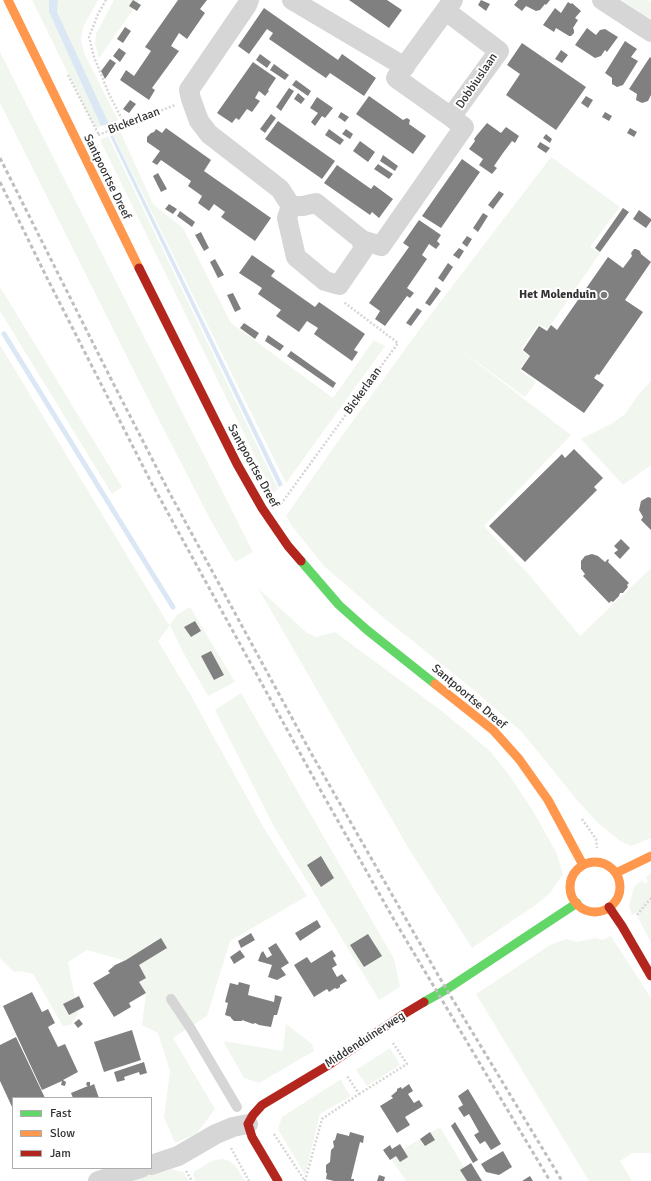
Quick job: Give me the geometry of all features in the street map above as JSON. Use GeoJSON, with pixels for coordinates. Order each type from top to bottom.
{"type":"FeatureCollection","features":[{"type":"Feature","properties":{"kind":"street","name":"Santpoortse Dreef"},"geometry":{"type":"LineString","coordinates":[[8,0],[78,145],[237,464],[262,508],[288,546],[339,604],[367,630],[493,730],[519,759],[548,800],[584,865]]}},
{"type":"Feature","properties":{"kind":"street"},"geometry":{"type":"LineString","coordinates":[[249,0],[189,90],[199,121],[209,134],[280,189],[291,206]]}},
{"type":"Feature","properties":{"kind":"street"},"geometry":{"type":"LineString","coordinates":[[292,0],[405,67]]}},
{"type":"Feature","properties":{"kind":"street"},"geometry":{"type":"LineString","coordinates":[[602,0],[651,32]]}},
{"type":"Feature","properties":{"kind":"street","name":"Dobbiuslaan"},"geometry":{"type":"LineString","coordinates":[[449,5],[499,51],[452,117],[396,78],[405,67],[449,5]]}},
{"type":"Feature","properties":{"kind":"street"},"geometry":{"type":"LineString","coordinates":[[291,206],[303,206],[316,203],[362,240],[381,246],[464,127],[452,117]]}},
{"type":"Feature","properties":{"kind":"street"},"geometry":{"type":"LineString","coordinates":[[291,206],[287,218],[296,257],[325,281],[339,286],[363,250],[362,240]]}},
{"type":"Feature","properties":{"kind":"street"},"geometry":{"type":"LineString","coordinates":[[616,873],[651,856]]}},
{"type":"Feature","properties":{"kind":"street"},"geometry":{"type":"LineString","coordinates":[[599,862],[611,868],[616,873],[620,882],[619,892],[616,900],[609,907],[601,911],[592,911],[584,909],[577,903],[570,889],[571,881],[577,870],[584,865],[599,862]]}},
{"type":"Feature","properties":{"kind":"street","name":"Middenduinerweg"},"geometry":{"type":"LineString","coordinates":[[240,1126],[262,1105],[327,1066],[404,1014],[451,986],[577,903]]}},
{"type":"Feature","properties":{"kind":"street"},"geometry":{"type":"LineString","coordinates":[[609,907],[622,926],[651,976]]}},
{"type":"Feature","properties":{"kind":"street"},"geometry":{"type":"LineString","coordinates":[[152,1165],[178,1156],[216,1134],[240,1126],[252,1137],[278,1181]]}},
{"type":"Feature","properties":{"kind":"street"},"geometry":{"type":"LineString","coordinates":[[98,1181],[138,1169]]}},
{"type":"Feature","properties":{"kind":"lane"},"geometry":{"type":"LineString","coordinates":[[171,999],[191,1029],[237,1107]]}},
{"type":"Feature","properties":{"kind":"path"},"geometry":{"type":"LineString","coordinates":[[106,0],[88,37],[94,57],[125,125]]}},
{"type":"Feature","properties":{"kind":"path","name":"Bickerlaan"},"geometry":{"type":"LineString","coordinates":[[78,145],[93,137],[191,99]]}},
{"type":"Feature","properties":{"kind":"path","name":"Bickerlaan"},"geometry":{"type":"LineString","coordinates":[[278,508],[398,343],[345,303],[339,286]]}},
{"type":"Feature","properties":{"kind":"path"},"geometry":{"type":"LineString","coordinates":[[578,813],[596,839],[599,862]]}},
{"type":"Feature","properties":{"kind":"path"},"geometry":{"type":"LineString","coordinates":[[635,917],[651,898]]}},
{"type":"Feature","properties":{"kind":"path"},"geometry":{"type":"LineString","coordinates":[[305,1181],[322,1119],[407,1064],[391,1039]]}},
{"type":"Feature","properties":{"kind":"path"},"geometry":{"type":"LineString","coordinates":[[347,1075],[359,1094]]}},
{"type":"Feature","properties":{"kind":"path"},"geometry":{"type":"LineString","coordinates":[[240,1126],[231,1147],[249,1181]]}},
{"type":"Feature","properties":{"kind":"path"},"geometry":{"type":"LineString","coordinates":[[272,1132],[281,1143],[305,1181]]}},
{"type":"Feature","properties":{"kind":"shaded area"},"geometry":{"type":"Polygon","coordinates":[[[32,0],[49,0],[49,12],[101,126],[95,128],[32,0]]]}},
{"type":"Feature","properties":{"kind":"shaded area"},"geometry":{"type":"Polygon","coordinates":[[[49,0],[58,0],[57,12],[109,124],[101,126],[49,12],[49,0]]]}},
{"type":"Feature","properties":{"kind":"shaded area"},"geometry":{"type":"Polygon","coordinates":[[[58,0],[98,0],[83,27],[81,40],[84,53],[118,120],[109,124],[56,11],[58,0]]]}},
{"type":"Feature","properties":{"kind":"shaded area"},"geometry":{"type":"Polygon","coordinates":[[[114,0],[140,0],[99,58],[95,44],[96,34],[114,0]]]}},
{"type":"Feature","properties":{"kind":"shaded area"},"geometry":{"type":"Polygon","coordinates":[[[622,0],[648,0],[651,2],[651,21],[622,0]]]}},
{"type":"Feature","properties":{"kind":"shaded area"},"geometry":{"type":"Polygon","coordinates":[[[0,52],[253,552],[235,562],[211,521],[143,389],[0,103],[0,52]]]}},
{"type":"Feature","properties":{"kind":"shaded area"},"geometry":{"type":"Polygon","coordinates":[[[120,131],[153,204],[183,228],[231,323],[333,398],[374,340],[385,346],[286,483],[113,134],[120,131]]]}},
{"type":"Feature","properties":{"kind":"shaded area"},"geometry":{"type":"Polygon","coordinates":[[[113,135],[283,485],[279,487],[110,136],[113,135]]]}},
{"type":"Feature","properties":{"kind":"shaded area"},"geometry":{"type":"Polygon","coordinates":[[[108,136],[278,489],[273,493],[100,140],[108,136]]]}},
{"type":"Feature","properties":{"kind":"shaded area"},"geometry":{"type":"Polygon","coordinates":[[[551,157],[620,207],[590,247],[600,253],[548,329],[538,324],[521,350],[529,356],[519,370],[536,382],[525,397],[455,346],[571,435],[484,526],[531,577],[580,636],[651,568],[651,838],[631,846],[620,841],[598,823],[577,800],[522,732],[475,691],[384,618],[324,566],[291,525],[286,516],[336,444],[425,322],[551,157]]]}},
{"type":"Feature","properties":{"kind":"shaded area"},"geometry":{"type":"Polygon","coordinates":[[[0,287],[122,487],[112,494],[0,311],[0,287]]]}},
{"type":"Feature","properties":{"kind":"shaded area"},"geometry":{"type":"Polygon","coordinates":[[[0,345],[169,625],[178,614],[190,607],[235,682],[208,696],[183,652],[170,625],[158,641],[190,694],[265,830],[307,896],[230,941],[207,1016],[173,1038],[215,1109],[197,1133],[175,1143],[164,1117],[170,1071],[158,1033],[142,1025],[146,993],[123,960],[87,950],[68,962],[78,1014],[70,1025],[63,1026],[33,974],[21,971],[14,972],[0,958],[0,345]]]}},
{"type":"Feature","properties":{"kind":"shaded area"},"geometry":{"type":"Polygon","coordinates":[[[651,381],[651,465],[623,485],[581,439],[611,424],[625,414],[639,394],[651,381]]]}},
{"type":"Feature","properties":{"kind":"shaded area"},"geometry":{"type":"Polygon","coordinates":[[[258,588],[307,633],[316,637],[335,632],[443,712],[490,751],[510,776],[533,811],[556,852],[563,874],[550,893],[537,904],[472,948],[409,849],[258,588]]]}},
{"type":"Feature","properties":{"kind":"shaded area"},"geometry":{"type":"Polygon","coordinates":[[[241,693],[394,959],[400,987],[379,1000],[273,825],[215,710],[241,693]]]}},
{"type":"Feature","properties":{"kind":"shaded area"},"geometry":{"type":"Polygon","coordinates":[[[651,873],[651,942],[638,918],[639,916],[637,912],[632,915],[629,907],[634,887],[642,880],[645,884],[648,881],[646,877],[651,873]]]}},
{"type":"Feature","properties":{"kind":"shaded area"},"geometry":{"type":"Polygon","coordinates":[[[611,936],[651,998],[651,1153],[632,1153],[620,1161],[632,1181],[589,1181],[476,994],[550,945],[566,939],[578,942],[595,938],[603,940],[611,936]]]}},
{"type":"Feature","properties":{"kind":"shaded area"},"geometry":{"type":"Polygon","coordinates":[[[286,1024],[312,1044],[314,1051],[259,1083],[244,1078],[223,1041],[283,1051],[286,1024]]]}},
{"type":"Feature","properties":{"kind":"shaded area"},"geometry":{"type":"Polygon","coordinates":[[[390,1048],[400,1065],[367,1086],[356,1070],[390,1048]]]}},
{"type":"Feature","properties":{"kind":"shaded area"},"geometry":{"type":"Polygon","coordinates":[[[341,1079],[346,1090],[351,1096],[320,1114],[305,1175],[278,1129],[282,1117],[341,1079]]]}},
{"type":"Feature","properties":{"kind":"shaded area"},"geometry":{"type":"Polygon","coordinates":[[[440,1127],[472,1181],[406,1181],[390,1157],[440,1127]]]}},
{"type":"Feature","properties":{"kind":"shaded area"},"geometry":{"type":"Polygon","coordinates":[[[221,1159],[227,1160],[235,1165],[245,1181],[196,1181],[193,1175],[195,1171],[212,1161],[221,1159]]]}},
{"type":"Feature","properties":{"kind":"shaded area"},"geometry":{"type":"Polygon","coordinates":[[[171,1169],[183,1172],[189,1181],[128,1181],[171,1169]]]}},
{"type":"Feature","properties":{"kind":"building"},"geometry":{"type":"Polygon","coordinates":[[[133,0],[141,5],[137,11],[129,6],[133,0]]]}},
{"type":"Feature","properties":{"kind":"building"},"geometry":{"type":"Polygon","coordinates":[[[178,0],[207,0],[200,9],[205,13],[187,39],[179,33],[171,46],[179,51],[152,88],[155,90],[149,100],[120,80],[126,70],[134,76],[151,51],[145,47],[178,0]]]}},
{"type":"Feature","properties":{"kind":"building"},"geometry":{"type":"Polygon","coordinates":[[[349,0],[387,0],[402,10],[389,28],[349,0]]]}},
{"type":"Feature","properties":{"kind":"building"},"geometry":{"type":"Polygon","coordinates":[[[481,0],[490,4],[486,11],[478,5],[481,0]]]}},
{"type":"Feature","properties":{"kind":"building"},"geometry":{"type":"Polygon","coordinates":[[[518,0],[550,0],[540,10],[536,11],[526,6],[522,11],[514,5],[518,0]]]}},
{"type":"Feature","properties":{"kind":"building"},"geometry":{"type":"Polygon","coordinates":[[[568,2],[571,4],[572,3],[581,11],[575,18],[578,20],[573,28],[574,33],[571,36],[556,28],[554,32],[543,25],[555,8],[561,13],[568,2]]]}},
{"type":"Feature","properties":{"kind":"building"},"geometry":{"type":"Polygon","coordinates":[[[264,8],[338,60],[342,54],[376,78],[364,96],[330,73],[326,78],[269,39],[273,33],[267,29],[249,54],[238,46],[264,8]]]}},
{"type":"Feature","properties":{"kind":"building"},"geometry":{"type":"Polygon","coordinates":[[[125,27],[131,31],[123,43],[117,39],[125,27]]]}},
{"type":"Feature","properties":{"kind":"building"},"geometry":{"type":"Polygon","coordinates":[[[587,28],[596,35],[600,30],[605,29],[618,37],[607,52],[605,50],[601,56],[595,58],[575,45],[587,28]]]}},
{"type":"Feature","properties":{"kind":"building"},"geometry":{"type":"Polygon","coordinates":[[[625,41],[637,49],[631,57],[638,61],[623,85],[617,87],[612,84],[612,78],[605,73],[625,41]]]}},
{"type":"Feature","properties":{"kind":"building"},"geometry":{"type":"Polygon","coordinates":[[[522,43],[586,87],[556,130],[506,95],[520,74],[507,65],[522,43]]]}},
{"type":"Feature","properties":{"kind":"building"},"geometry":{"type":"Polygon","coordinates":[[[119,48],[126,53],[120,62],[113,56],[119,48]]]}},
{"type":"Feature","properties":{"kind":"building"},"geometry":{"type":"Polygon","coordinates":[[[561,50],[568,55],[562,63],[555,59],[561,50]]]}},
{"type":"Feature","properties":{"kind":"building"},"geometry":{"type":"Polygon","coordinates":[[[260,54],[271,62],[267,68],[256,60],[260,54]]]}},
{"type":"Feature","properties":{"kind":"building"},"geometry":{"type":"Polygon","coordinates":[[[650,57],[651,95],[648,101],[642,103],[636,100],[637,94],[629,89],[650,57]]]}},
{"type":"Feature","properties":{"kind":"building"},"geometry":{"type":"Polygon","coordinates":[[[110,59],[116,63],[105,79],[101,71],[110,59]]]}},
{"type":"Feature","properties":{"kind":"building"},"geometry":{"type":"Polygon","coordinates":[[[253,62],[276,78],[265,96],[259,91],[255,98],[260,101],[252,112],[247,109],[239,120],[236,118],[232,123],[217,113],[253,62]]]}},
{"type":"Feature","properties":{"kind":"building"},"geometry":{"type":"Polygon","coordinates":[[[274,64],[289,75],[285,80],[270,70],[274,64]]]}},
{"type":"Feature","properties":{"kind":"building"},"geometry":{"type":"Polygon","coordinates":[[[296,80],[311,91],[308,96],[292,85],[296,80]]]}},
{"type":"Feature","properties":{"kind":"building"},"geometry":{"type":"Polygon","coordinates":[[[289,88],[294,91],[281,111],[276,107],[289,88]]]}},
{"type":"Feature","properties":{"kind":"building"},"geometry":{"type":"Polygon","coordinates":[[[298,93],[305,99],[301,104],[294,99],[298,93]]]}},
{"type":"Feature","properties":{"kind":"building"},"geometry":{"type":"Polygon","coordinates":[[[369,96],[403,120],[407,118],[410,120],[409,124],[426,136],[413,154],[356,114],[369,96]]]}},
{"type":"Feature","properties":{"kind":"building"},"geometry":{"type":"Polygon","coordinates":[[[586,96],[593,100],[588,108],[581,103],[586,96]]]}},
{"type":"Feature","properties":{"kind":"building"},"geometry":{"type":"Polygon","coordinates":[[[317,97],[333,108],[325,118],[322,116],[315,126],[311,122],[318,113],[310,108],[317,97]]]}},
{"type":"Feature","properties":{"kind":"building"},"geometry":{"type":"Polygon","coordinates":[[[130,100],[136,104],[129,113],[123,109],[130,100]]]}},
{"type":"Feature","properties":{"kind":"building"},"geometry":{"type":"Polygon","coordinates":[[[341,112],[349,117],[345,122],[338,117],[341,112]]]}},
{"type":"Feature","properties":{"kind":"building"},"geometry":{"type":"Polygon","coordinates":[[[605,112],[612,116],[609,121],[602,117],[605,112]]]}},
{"type":"Feature","properties":{"kind":"building"},"geometry":{"type":"Polygon","coordinates":[[[271,114],[276,118],[265,133],[260,129],[271,114]]]}},
{"type":"Feature","properties":{"kind":"building"},"geometry":{"type":"Polygon","coordinates":[[[278,121],[335,161],[322,179],[265,139],[278,121]]]}},
{"type":"Feature","properties":{"kind":"building"},"geometry":{"type":"Polygon","coordinates":[[[487,123],[501,133],[506,127],[519,136],[515,143],[512,141],[503,153],[494,166],[497,168],[492,174],[479,165],[483,159],[469,149],[475,141],[474,139],[487,123]]]}},
{"type":"Feature","properties":{"kind":"building"},"geometry":{"type":"Polygon","coordinates":[[[166,128],[211,160],[204,171],[271,218],[255,241],[221,217],[225,212],[214,204],[209,211],[198,203],[202,196],[188,186],[191,181],[161,160],[157,165],[152,162],[160,151],[147,142],[147,137],[156,129],[162,133],[166,128]]]}},
{"type":"Feature","properties":{"kind":"building"},"geometry":{"type":"Polygon","coordinates":[[[630,128],[637,132],[634,137],[627,133],[630,128]]]}},
{"type":"Feature","properties":{"kind":"building"},"geometry":{"type":"Polygon","coordinates":[[[329,129],[344,140],[340,145],[325,135],[329,129]]]}},
{"type":"Feature","properties":{"kind":"building"},"geometry":{"type":"Polygon","coordinates":[[[346,129],[353,134],[350,139],[342,134],[346,129]]]}},
{"type":"Feature","properties":{"kind":"building"},"geometry":{"type":"Polygon","coordinates":[[[546,134],[552,139],[550,143],[543,138],[546,134]]]}},
{"type":"Feature","properties":{"kind":"building"},"geometry":{"type":"Polygon","coordinates":[[[360,141],[375,152],[368,162],[353,151],[360,141]]]}},
{"type":"Feature","properties":{"kind":"building"},"geometry":{"type":"Polygon","coordinates":[[[540,142],[550,148],[546,153],[537,147],[540,142]]]}},
{"type":"Feature","properties":{"kind":"building"},"geometry":{"type":"Polygon","coordinates":[[[383,155],[398,166],[395,171],[380,161],[383,155]]]}},
{"type":"Feature","properties":{"kind":"building"},"geometry":{"type":"Polygon","coordinates":[[[462,159],[480,172],[441,228],[422,216],[462,159]]]}},
{"type":"Feature","properties":{"kind":"building"},"geometry":{"type":"Polygon","coordinates":[[[378,164],[393,174],[389,179],[374,169],[378,164]]]}},
{"type":"Feature","properties":{"kind":"building"},"geometry":{"type":"Polygon","coordinates":[[[337,165],[371,189],[374,185],[393,199],[379,218],[372,212],[370,215],[324,183],[337,165]]]}},
{"type":"Feature","properties":{"kind":"building"},"geometry":{"type":"Polygon","coordinates":[[[158,173],[167,189],[161,192],[153,176],[158,173]]]}},
{"type":"Feature","properties":{"kind":"building"},"geometry":{"type":"Polygon","coordinates":[[[499,191],[504,194],[493,209],[488,205],[499,191]]]}},
{"type":"Feature","properties":{"kind":"building"},"geometry":{"type":"Polygon","coordinates":[[[169,204],[177,209],[173,214],[165,209],[169,204]]]}},
{"type":"Feature","properties":{"kind":"building"},"geometry":{"type":"Polygon","coordinates":[[[623,208],[629,212],[600,252],[595,248],[623,208]]]}},
{"type":"Feature","properties":{"kind":"building"},"geometry":{"type":"Polygon","coordinates":[[[639,210],[651,219],[646,228],[633,219],[639,210]]]}},
{"type":"Feature","properties":{"kind":"building"},"geometry":{"type":"Polygon","coordinates":[[[180,211],[195,222],[192,227],[177,216],[180,211]]]}},
{"type":"Feature","properties":{"kind":"building"},"geometry":{"type":"Polygon","coordinates":[[[483,213],[488,216],[478,232],[473,228],[483,213]]]}},
{"type":"Feature","properties":{"kind":"building"},"geometry":{"type":"Polygon","coordinates":[[[419,220],[441,235],[437,241],[440,244],[436,249],[429,244],[422,255],[427,259],[407,288],[414,293],[410,298],[407,296],[385,326],[375,319],[380,311],[369,303],[409,247],[403,243],[419,220]]]}},
{"type":"Feature","properties":{"kind":"building"},"geometry":{"type":"Polygon","coordinates":[[[201,232],[209,248],[204,251],[195,235],[201,232]]]}},
{"type":"Feature","properties":{"kind":"building"},"geometry":{"type":"Polygon","coordinates":[[[467,236],[472,239],[467,247],[462,243],[467,236]]]}},
{"type":"Feature","properties":{"kind":"building"},"geometry":{"type":"Polygon","coordinates":[[[459,248],[464,251],[459,259],[453,255],[459,248]]]}},
{"type":"Feature","properties":{"kind":"building"},"geometry":{"type":"Polygon","coordinates":[[[634,249],[640,251],[641,254],[651,262],[625,300],[643,312],[599,375],[597,374],[594,378],[604,385],[584,413],[521,369],[530,356],[523,350],[539,326],[547,331],[551,325],[557,330],[608,257],[623,268],[632,256],[631,253],[634,249]]]}},
{"type":"Feature","properties":{"kind":"building"},"geometry":{"type":"Polygon","coordinates":[[[252,255],[275,271],[271,276],[315,307],[319,302],[365,334],[354,350],[358,352],[352,361],[314,334],[318,328],[307,321],[299,332],[276,316],[281,310],[258,294],[262,288],[239,273],[252,255]]]}},
{"type":"Feature","properties":{"kind":"building"},"geometry":{"type":"Polygon","coordinates":[[[215,259],[224,275],[218,278],[210,262],[215,259]]]}},
{"type":"Feature","properties":{"kind":"building"},"geometry":{"type":"Polygon","coordinates":[[[448,263],[453,267],[443,282],[438,278],[448,263]]]}},
{"type":"Feature","properties":{"kind":"building"},"geometry":{"type":"Polygon","coordinates":[[[436,287],[441,291],[430,306],[425,303],[436,287]]]}},
{"type":"Feature","properties":{"kind":"building"},"geometry":{"type":"Polygon","coordinates":[[[233,293],[241,309],[235,312],[227,295],[233,293]]]}},
{"type":"Feature","properties":{"kind":"building"},"geometry":{"type":"Polygon","coordinates":[[[417,308],[422,311],[411,326],[406,323],[417,308]]]}},
{"type":"Feature","properties":{"kind":"building"},"geometry":{"type":"Polygon","coordinates":[[[244,323],[259,333],[255,339],[240,328],[244,323]]]}},
{"type":"Feature","properties":{"kind":"building"},"geometry":{"type":"Polygon","coordinates":[[[268,335],[284,346],[280,351],[265,341],[268,335]]]}},
{"type":"Feature","properties":{"kind":"building"},"geometry":{"type":"Polygon","coordinates":[[[291,351],[336,383],[333,388],[287,356],[291,351]]]}},
{"type":"Feature","properties":{"kind":"building"},"geometry":{"type":"Polygon","coordinates":[[[574,449],[603,478],[594,487],[597,490],[525,562],[489,526],[562,454],[565,458],[574,449]]]}},
{"type":"Feature","properties":{"kind":"building"},"geometry":{"type":"Polygon","coordinates":[[[648,497],[651,498],[651,530],[641,520],[643,517],[639,510],[641,501],[648,497]]]}},
{"type":"Feature","properties":{"kind":"building"},"geometry":{"type":"Polygon","coordinates":[[[621,539],[630,548],[620,559],[614,553],[618,550],[614,546],[621,539]]]}},
{"type":"Feature","properties":{"kind":"building"},"geometry":{"type":"Polygon","coordinates":[[[592,554],[598,556],[605,562],[608,559],[608,562],[629,583],[627,585],[628,587],[623,593],[620,593],[613,602],[611,601],[609,603],[583,576],[585,574],[581,569],[581,561],[585,556],[592,554]]]}},
{"type":"Feature","properties":{"kind":"building"},"geometry":{"type":"Polygon","coordinates":[[[195,621],[201,631],[191,637],[184,627],[195,621]]]}},
{"type":"Feature","properties":{"kind":"building"},"geometry":{"type":"Polygon","coordinates":[[[211,651],[224,675],[214,680],[201,656],[211,651]]]}},
{"type":"Feature","properties":{"kind":"building"},"geometry":{"type":"Polygon","coordinates":[[[321,856],[334,878],[321,887],[307,865],[321,856]]]}},
{"type":"Feature","properties":{"kind":"building"},"geometry":{"type":"Polygon","coordinates":[[[317,920],[321,927],[300,941],[295,933],[317,920]]]}},
{"type":"Feature","properties":{"kind":"building"},"geometry":{"type":"Polygon","coordinates":[[[251,933],[255,940],[241,948],[238,941],[251,933]]]}},
{"type":"Feature","properties":{"kind":"building"},"geometry":{"type":"Polygon","coordinates":[[[368,934],[382,956],[364,967],[350,945],[368,934]]]}},
{"type":"Feature","properties":{"kind":"building"},"geometry":{"type":"Polygon","coordinates":[[[161,938],[167,948],[139,965],[146,978],[139,982],[146,993],[129,1003],[131,1007],[114,1017],[93,983],[110,973],[108,971],[115,965],[126,960],[161,938]]]}},
{"type":"Feature","properties":{"kind":"building"},"geometry":{"type":"Polygon","coordinates":[[[276,943],[289,963],[281,968],[286,975],[277,980],[268,977],[272,965],[258,961],[263,951],[267,958],[272,955],[268,948],[276,943]]]}},
{"type":"Feature","properties":{"kind":"building"},"geometry":{"type":"Polygon","coordinates":[[[240,950],[245,957],[234,964],[230,957],[240,950]]]}},
{"type":"Feature","properties":{"kind":"building"},"geometry":{"type":"Polygon","coordinates":[[[332,950],[336,956],[333,958],[337,965],[332,968],[337,977],[342,974],[347,981],[340,985],[337,989],[335,988],[329,992],[327,989],[314,997],[294,965],[307,957],[311,963],[332,950]]]}},
{"type":"Feature","properties":{"kind":"building"},"geometry":{"type":"Polygon","coordinates":[[[239,982],[250,985],[248,995],[274,1002],[275,995],[282,997],[277,1015],[274,1015],[271,1027],[255,1023],[253,1024],[242,1020],[234,1021],[231,1017],[225,1015],[228,1003],[225,1002],[230,983],[238,985],[239,982]]]}},
{"type":"Feature","properties":{"kind":"building"},"geometry":{"type":"Polygon","coordinates":[[[32,992],[42,1012],[48,1009],[55,1023],[48,1027],[58,1047],[65,1044],[78,1072],[63,1080],[66,1082],[65,1086],[61,1085],[62,1081],[42,1090],[3,1006],[32,992]]]}},
{"type":"Feature","properties":{"kind":"building"},"geometry":{"type":"Polygon","coordinates":[[[79,996],[84,1007],[69,1015],[63,1004],[79,996]]]}},
{"type":"Feature","properties":{"kind":"building"},"geometry":{"type":"Polygon","coordinates":[[[79,1019],[83,1024],[78,1028],[74,1023],[79,1019]]]}},
{"type":"Feature","properties":{"kind":"building"},"geometry":{"type":"Polygon","coordinates":[[[132,1030],[141,1060],[104,1072],[94,1042],[132,1030]]]}},
{"type":"Feature","properties":{"kind":"building"},"geometry":{"type":"Polygon","coordinates":[[[16,1037],[45,1097],[12,1097],[12,1107],[0,1081],[0,1045],[16,1037]]]}},
{"type":"Feature","properties":{"kind":"building"},"geometry":{"type":"Polygon","coordinates":[[[144,1062],[147,1073],[140,1075],[139,1072],[124,1077],[125,1080],[117,1082],[114,1072],[144,1062]]]}},
{"type":"Feature","properties":{"kind":"building"},"geometry":{"type":"Polygon","coordinates":[[[87,1082],[90,1082],[90,1086],[94,1084],[99,1097],[73,1097],[71,1093],[88,1086],[86,1085],[87,1082]]]}},
{"type":"Feature","properties":{"kind":"building"},"geometry":{"type":"Polygon","coordinates":[[[409,1084],[413,1091],[408,1094],[414,1103],[419,1100],[423,1106],[405,1117],[410,1125],[397,1133],[380,1106],[393,1098],[391,1096],[397,1091],[397,1089],[401,1087],[402,1089],[409,1084]]]}},
{"type":"Feature","properties":{"kind":"building"},"geometry":{"type":"Polygon","coordinates":[[[468,1089],[501,1144],[491,1150],[485,1141],[480,1144],[474,1135],[479,1132],[469,1114],[464,1117],[458,1108],[463,1105],[458,1096],[468,1089]]]}},
{"type":"Feature","properties":{"kind":"building"},"geometry":{"type":"Polygon","coordinates":[[[455,1122],[478,1160],[473,1163],[451,1126],[455,1122]]]}},
{"type":"Feature","properties":{"kind":"building"},"geometry":{"type":"Polygon","coordinates":[[[350,1132],[364,1136],[363,1143],[360,1142],[351,1179],[354,1179],[354,1181],[334,1181],[326,1179],[326,1165],[330,1162],[331,1150],[334,1147],[333,1141],[335,1140],[337,1133],[349,1136],[350,1132]]]}},
{"type":"Feature","properties":{"kind":"building"},"geometry":{"type":"Polygon","coordinates":[[[430,1132],[435,1140],[425,1146],[420,1139],[430,1132]]]}},
{"type":"Feature","properties":{"kind":"building"},"geometry":{"type":"Polygon","coordinates":[[[400,1144],[408,1157],[400,1162],[396,1156],[390,1160],[383,1150],[390,1145],[392,1149],[400,1144]]]}},
{"type":"Feature","properties":{"kind":"building"},"geometry":{"type":"Polygon","coordinates":[[[503,1151],[512,1167],[499,1175],[486,1172],[481,1164],[503,1151]]]}},
{"type":"Feature","properties":{"kind":"building"},"geometry":{"type":"Polygon","coordinates":[[[471,1163],[482,1181],[467,1181],[460,1170],[471,1163]]]}},
{"type":"Feature","properties":{"kind":"building"},"geometry":{"type":"Polygon","coordinates":[[[379,1175],[385,1177],[384,1181],[377,1181],[379,1175]]]}},
{"type":"Feature","properties":{"kind":"building"},"geometry":{"type":"Polygon","coordinates":[[[530,1176],[533,1181],[522,1181],[530,1176]]]}},
{"type":"Feature","properties":{"kind":"waterway"},"geometry":{"type":"LineString","coordinates":[[4,334],[173,607]]}},
{"type":"Feature","properties":{"kind":"railway"},"geometry":{"type":"LineString","coordinates":[[0,158],[168,490],[311,753],[438,975],[562,1181]]}},
{"type":"Feature","properties":{"kind":"railway"},"geometry":{"type":"LineString","coordinates":[[0,182],[152,484],[317,784],[393,918],[550,1181]]}},
{"type":"Feature","properties":{"kind":"traffic: fast"},"geometry":{"type":"LineString","coordinates":[[301,561],[339,605],[367,630],[435,684]]}},
{"type":"Feature","properties":{"kind":"traffic: fast"},"geometry":{"type":"LineString","coordinates":[[424,1002],[447,989],[577,903]]}},
{"type":"Feature","properties":{"kind":"traffic: slow"},"geometry":{"type":"LineString","coordinates":[[8,0],[139,268]]}},
{"type":"Feature","properties":{"kind":"traffic: slow"},"geometry":{"type":"LineString","coordinates":[[435,684],[493,730],[519,759],[548,800],[583,865]]}},
{"type":"Feature","properties":{"kind":"traffic: slow"},"geometry":{"type":"LineString","coordinates":[[616,873],[651,856]]}},
{"type":"Feature","properties":{"kind":"traffic: slow"},"geometry":{"type":"LineString","coordinates":[[595,862],[604,864],[615,873],[620,887],[618,896],[609,907],[595,912],[586,910],[575,901],[570,887],[572,878],[581,867],[595,862]]}},
{"type":"Feature","properties":{"kind":"traffic: jam"},"geometry":{"type":"LineString","coordinates":[[139,268],[237,464],[262,508],[288,546],[301,561]]}},
{"type":"Feature","properties":{"kind":"traffic: jam"},"geometry":{"type":"LineString","coordinates":[[609,907],[622,926],[651,976]]}},
{"type":"Feature","properties":{"kind":"traffic: jam"},"geometry":{"type":"LineString","coordinates":[[278,1181],[252,1137],[248,1124],[253,1115],[262,1105],[327,1066],[424,1002]]}},
{"type":"Feature","properties":{"kind":"place","name":"Het Molenduin"},"geometry":{"type":"Point","coordinates":[604,295]}}]}
